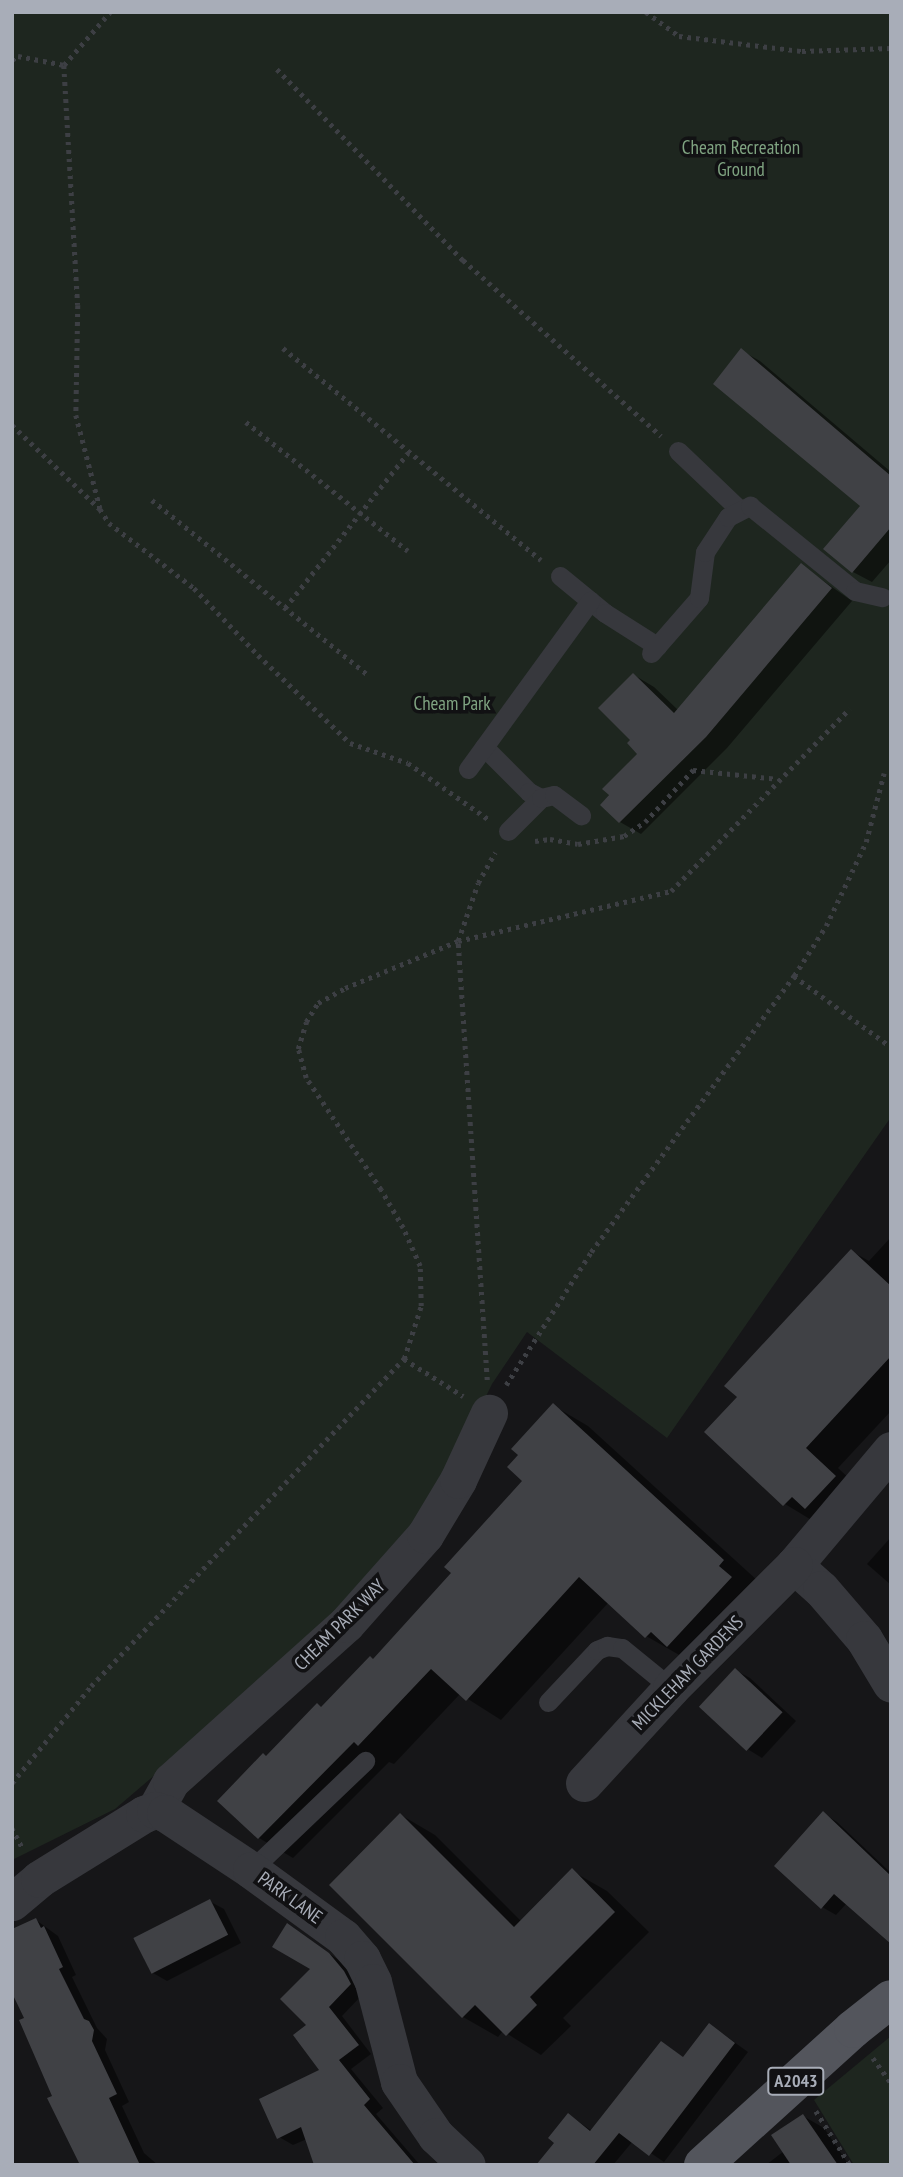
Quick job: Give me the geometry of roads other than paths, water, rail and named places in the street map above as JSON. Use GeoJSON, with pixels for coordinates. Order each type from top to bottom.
{"type":"FeatureCollection","features":[{"type":"Feature","properties":{"kind":"main road","name":"A2043"},"geometry":{"type":"LineString","coordinates":[[703,2165],[891,1999]]}},
{"type":"Feature","properties":{"kind":"street","name":"CHEAM PARK WAY"},"geometry":{"type":"LineString","coordinates":[[155,1810],[171,1781],[346,1625],[425,1535],[458,1480],[489,1413]]}},
{"type":"Feature","properties":{"kind":"street","name":"MICKLEHAM GARDENS"},"geometry":{"type":"LineString","coordinates":[[584,1783],[671,1688],[794,1565],[891,1450]]}},
{"type":"Feature","properties":{"kind":"street"},"geometry":{"type":"LineString","coordinates":[[794,1565],[821,1589],[864,1639],[891,1685]]}},
{"type":"Feature","properties":{"kind":"street","name":"PARK LANE"},"geometry":{"type":"LineString","coordinates":[[155,1810],[165,1813],[251,1870],[343,1937],[362,1959],[373,1982],[399,2082],[436,2136],[467,2165]]}},
{"type":"Feature","properties":{"kind":"street"},"geometry":{"type":"LineString","coordinates":[[12,1902],[38,1879],[155,1810]]}},
{"type":"Feature","properties":{"kind":"lane"},"geometry":{"type":"LineString","coordinates":[[678,451],[740,510]]}},
{"type":"Feature","properties":{"kind":"lane"},"geometry":{"type":"LineString","coordinates":[[560,576],[654,649],[699,598],[705,552],[727,517],[750,506],[855,591],[882,597]]}},
{"type":"Feature","properties":{"kind":"lane"},"geometry":{"type":"LineString","coordinates":[[468,769],[590,601]]}},
{"type":"Feature","properties":{"kind":"lane"},"geometry":{"type":"LineString","coordinates":[[484,747],[529,792],[541,799]]}},
{"type":"Feature","properties":{"kind":"lane"},"geometry":{"type":"LineString","coordinates":[[508,831],[541,799],[554,795],[581,815]]}},
{"type":"Feature","properties":{"kind":"lane"},"geometry":{"type":"LineString","coordinates":[[548,1702],[597,1650],[607,1646],[622,1648],[671,1688]]}},
{"type":"Feature","properties":{"kind":"lane"},"geometry":{"type":"LineString","coordinates":[[251,1870],[365,1761]]}},
{"type":"Feature","properties":{"kind":"park label","name":"Cheam Recreation Ground"},"geometry":{"type":"Point","coordinates":[741,159]}},
{"type":"Feature","properties":{"kind":"park label","name":"Cheam Park"},"geometry":{"type":"Point","coordinates":[452,704]}}]}
